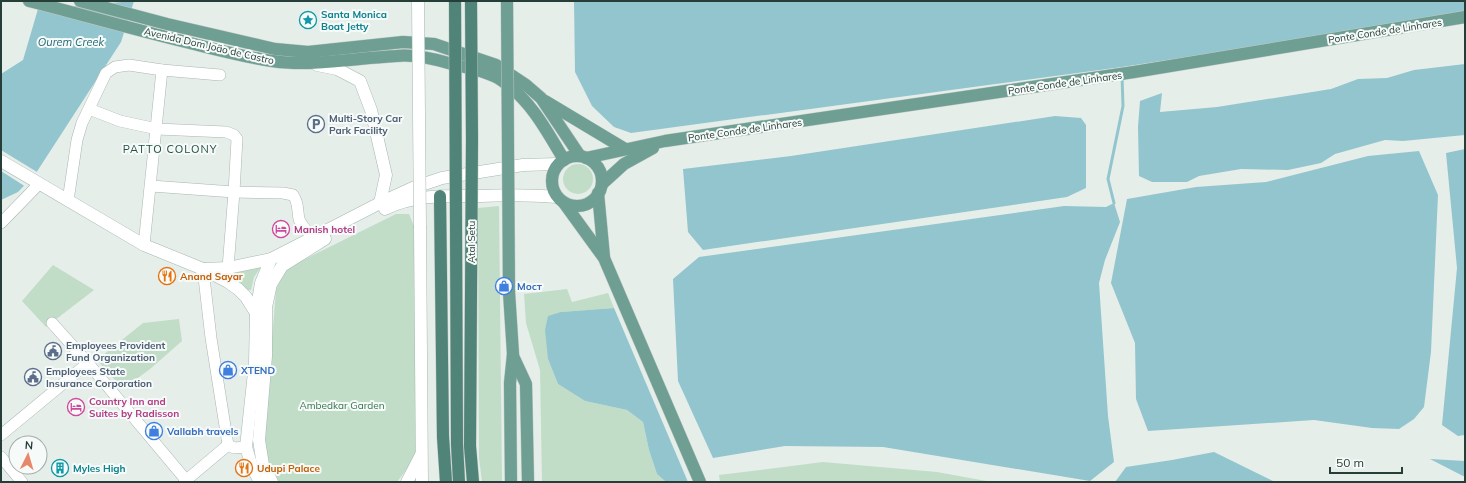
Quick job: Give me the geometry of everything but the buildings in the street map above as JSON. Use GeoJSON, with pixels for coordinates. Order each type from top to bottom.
{"type":"FeatureCollection","features":[{"type":"Feature","properties":{"kind":"highway","name":"Atal Setu"},"geometry":{"type":"LineString","coordinates":[[455,1],[457,444],[459,482]]}},
{"type":"Feature","properties":{"kind":"highway","name":"Atal Setu"},"geometry":{"type":"LineString","coordinates":[[471,1],[472,139],[470,446],[474,482]]}},
{"type":"Feature","properties":{"kind":"highway"},"geometry":{"type":"LineString","coordinates":[[435,196],[446,482]]}},
{"type":"Feature","properties":{"kind":"main road","name":"Avenida Dom João de Castro"},"geometry":{"type":"LineString","coordinates":[[29,1],[238,55],[274,62],[306,63],[398,55],[434,59],[476,70],[500,79],[522,98],[544,127],[561,162]]}},
{"type":"Feature","properties":{"kind":"main road","name":"Avenida Dom João de Castro"},"geometry":{"type":"LineString","coordinates":[[80,1],[167,24],[275,49],[308,52],[403,42],[434,44],[496,65],[526,85],[541,98],[583,157]]}},
{"type":"Feature","properties":{"kind":"main road"},"geometry":{"type":"LineString","coordinates":[[418,1],[423,452],[422,482]]}},
{"type":"Feature","properties":{"kind":"main road"},"geometry":{"type":"LineString","coordinates":[[506,1],[509,292],[513,354],[510,383],[511,482]]}},
{"type":"Feature","properties":{"kind":"main road","name":"Ponte Conde de Linhares"},"geometry":{"type":"LineString","coordinates":[[583,157],[665,141],[1134,72],[1465,18]]}},
{"type":"Feature","properties":{"kind":"main road"},"geometry":{"type":"LineString","coordinates":[[306,63],[337,69],[360,81],[371,110],[386,175],[380,203]]}},
{"type":"Feature","properties":{"kind":"main road"},"geometry":{"type":"LineString","coordinates":[[541,98],[625,150]]}},
{"type":"Feature","properties":{"kind":"main road"},"geometry":{"type":"LineString","coordinates":[[272,482],[263,465],[259,440],[266,356],[266,307],[271,284],[282,266],[321,241],[393,205],[415,199],[435,196],[532,195],[561,200],[570,205],[583,205],[594,199],[600,189],[624,164],[665,141]]}},
{"type":"Feature","properties":{"kind":"main road"},"geometry":{"type":"LineString","coordinates":[[203,269],[228,268],[271,259],[380,203],[415,187],[442,178],[523,165],[561,162],[574,156],[583,157],[592,161],[600,171],[604,258]]}},
{"type":"Feature","properties":{"kind":"main road"},"geometry":{"type":"LineString","coordinates":[[1,161],[36,183],[144,245],[203,269],[238,289],[246,297],[256,313]]}},
{"type":"Feature","properties":{"kind":"main road"},"geometry":{"type":"LineString","coordinates":[[561,162],[554,170],[552,184],[561,200],[604,258],[700,482]]}},
{"type":"Feature","properties":{"kind":"main road"},"geometry":{"type":"LineString","coordinates":[[427,183],[430,185],[431,195],[435,196]]}},
{"type":"Feature","properties":{"kind":"main road"},"geometry":{"type":"LineString","coordinates":[[260,482],[252,467],[246,447],[255,363],[256,313],[261,283],[271,259]]}},
{"type":"Feature","properties":{"kind":"main road"},"geometry":{"type":"LineString","coordinates":[[513,354],[526,384],[528,482]]}},
{"type":"Feature","properties":{"kind":"main road"},"geometry":{"type":"LineString","coordinates":[[407,482],[423,452]]}},
{"type":"Feature","properties":{"kind":"street"},"geometry":{"type":"LineString","coordinates":[[68,201],[76,140],[82,122],[106,73],[115,67],[129,65],[162,70],[220,75]]}},
{"type":"Feature","properties":{"kind":"street"},"geometry":{"type":"LineString","coordinates":[[144,245],[162,70]]}},
{"type":"Feature","properties":{"kind":"street"},"geometry":{"type":"LineString","coordinates":[[89,109],[113,119],[157,129],[226,132],[234,135],[237,139],[228,268]]}},
{"type":"Feature","properties":{"kind":"street"},"geometry":{"type":"LineString","coordinates":[[1,223],[36,183]]}},
{"type":"Feature","properties":{"kind":"street"},"geometry":{"type":"LineString","coordinates":[[151,186],[234,192],[284,193],[293,195],[298,201],[300,219],[304,227],[313,237]]}},
{"type":"Feature","properties":{"kind":"street"},"geometry":{"type":"LineString","coordinates":[[203,269],[211,338],[228,445]]}},
{"type":"Feature","properties":{"kind":"street"},"geometry":{"type":"LineString","coordinates":[[52,323],[88,363],[185,481],[228,445]]}},
{"type":"Feature","properties":{"kind":"street"},"geometry":{"type":"LineString","coordinates":[[1,435],[88,363]]}},
{"type":"Feature","properties":{"kind":"street"},"geometry":{"type":"LineString","coordinates":[[228,445],[234,448],[246,447]]}},
{"type":"Feature","properties":{"kind":"street"},"geometry":{"type":"LineString","coordinates":[[1,457],[22,482]]}},
{"type":"Feature","properties":{"kind":"green space"},"geometry":{"type":"Polygon","coordinates":[[[578,164],[588,169],[593,179],[588,189],[578,194],[568,189],[563,179],[568,169],[578,164]]]}},
{"type":"Feature","properties":{"kind":"green space"},"geometry":{"type":"Polygon","coordinates":[[[499,206],[502,482],[482,482],[479,458],[478,208],[499,206]]]}},
{"type":"Feature","properties":{"kind":"green space","name":"Ambedkar Garden"},"geometry":{"type":"Polygon","coordinates":[[[396,214],[409,214],[414,226],[418,454],[397,482],[278,482],[270,467],[264,440],[276,290],[282,276],[287,268],[396,214]]]}},
{"type":"Feature","properties":{"kind":"green space"},"geometry":{"type":"Polygon","coordinates":[[[264,263],[254,277],[251,290],[248,290],[227,277],[227,274],[264,263]]]}},
{"type":"Feature","properties":{"kind":"green space"},"geometry":{"type":"Polygon","coordinates":[[[53,265],[94,290],[46,327],[22,301],[53,265]]]}},
{"type":"Feature","properties":{"kind":"green space"},"geometry":{"type":"Polygon","coordinates":[[[567,289],[572,302],[608,293],[614,308],[561,312],[548,359],[558,384],[585,401],[627,410],[643,422],[649,450],[657,474],[666,482],[542,482],[540,370],[526,323],[524,294],[567,289]]]}},
{"type":"Feature","properties":{"kind":"green space"},"geometry":{"type":"Polygon","coordinates":[[[179,319],[182,341],[150,369],[123,389],[97,360],[143,323],[179,319]]]}},
{"type":"Feature","properties":{"kind":"green space"},"geometry":{"type":"Polygon","coordinates":[[[823,462],[937,472],[992,482],[720,482],[719,475],[823,462]]]}},
{"type":"Feature","properties":{"kind":"water","name":"Ourem Creek"},"geometry":{"type":"Polygon","coordinates":[[[134,1],[121,42],[36,173],[18,192],[1,200],[1,74],[23,60],[38,9],[134,1]]]}},
{"type":"Feature","properties":{"kind":"water"},"geometry":{"type":"Polygon","coordinates":[[[574,1],[1465,1],[1465,15],[1122,67],[631,133],[614,127],[592,106],[575,72],[574,1]]]}},
{"type":"Feature","properties":{"kind":"water"},"geometry":{"type":"Polygon","coordinates":[[[1465,64],[1465,135],[1403,141],[1385,140],[1335,154],[1321,163],[1288,170],[1241,169],[1199,176],[1187,182],[1152,182],[1139,176],[1138,127],[1140,101],[1162,93],[1160,112],[1217,107],[1331,89],[1358,79],[1387,78],[1414,70],[1465,64]]]}},
{"type":"Feature","properties":{"kind":"water"},"geometry":{"type":"Polygon","coordinates":[[[1055,116],[1081,118],[1086,125],[1086,188],[1067,197],[703,250],[688,232],[683,169],[791,156],[1055,116]]]}},
{"type":"Feature","properties":{"kind":"water"},"geometry":{"type":"Polygon","coordinates":[[[1465,149],[1465,435],[1458,436],[1442,425],[1457,268],[1446,153],[1465,149]]]}},
{"type":"Feature","properties":{"kind":"water"},"geometry":{"type":"Polygon","coordinates":[[[1419,151],[1438,195],[1431,352],[1424,407],[1414,419],[1399,429],[1372,428],[1314,420],[1148,431],[1136,399],[1135,343],[1111,283],[1127,199],[1196,187],[1266,182],[1368,156],[1419,151]]]}},
{"type":"Feature","properties":{"kind":"water"},"geometry":{"type":"Polygon","coordinates":[[[1114,203],[1120,222],[1105,260],[1099,283],[1108,416],[1114,462],[1090,481],[883,447],[785,446],[713,458],[678,381],[673,279],[699,257],[1064,206],[1106,207],[1114,203]]]}},
{"type":"Feature","properties":{"kind":"water"},"geometry":{"type":"Polygon","coordinates":[[[614,308],[688,482],[666,482],[657,474],[649,450],[643,422],[627,410],[585,401],[558,384],[548,359],[545,330],[548,316],[561,312],[614,308]]]}},
{"type":"Feature","properties":{"kind":"water"},"geometry":{"type":"Polygon","coordinates":[[[1214,452],[1275,482],[1115,482],[1126,467],[1214,452]]]}},
{"type":"Feature","properties":{"kind":"water"},"geometry":{"type":"Polygon","coordinates":[[[1430,459],[1465,461],[1465,476],[1463,476],[1430,459]]]}},
{"type":"Feature","properties":{"kind":"pier"},"geometry":{"type":"Polygon","coordinates":[[[1,150],[37,172],[26,187],[1,171],[1,150]]]}},
{"type":"Feature","properties":{"kind":"waterway"},"geometry":{"type":"LineString","coordinates":[[1114,203],[1108,179],[1123,106],[1122,76]]}},
{"type":"Feature","properties":{"kind":"place","name":"Santa Monica Boat Jetty"},"geometry":{"type":"Point","coordinates":[308,20]}},
{"type":"Feature","properties":{"kind":"place","name":"Multi-Story Car Park Facility"},"geometry":{"type":"Point","coordinates":[316,124]}},
{"type":"Feature","properties":{"kind":"place","name":"Manish hotel"},"geometry":{"type":"Point","coordinates":[281,229]}},
{"type":"Feature","properties":{"kind":"place","name":"Anand Sayar"},"geometry":{"type":"Point","coordinates":[167,276]}},
{"type":"Feature","properties":{"kind":"place","name":"Мост"},"geometry":{"type":"Point","coordinates":[504,286]}},
{"type":"Feature","properties":{"kind":"place","name":"Employees Provident Fund Organization"},"geometry":{"type":"Point","coordinates":[53,351]}},
{"type":"Feature","properties":{"kind":"place","name":"XTEND"},"geometry":{"type":"Point","coordinates":[228,370]}},
{"type":"Feature","properties":{"kind":"place","name":"Employees State Insurance Corporation"},"geometry":{"type":"Point","coordinates":[33,377]}},
{"type":"Feature","properties":{"kind":"place","name":"Country Inn and Suites by Radisson"},"geometry":{"type":"Point","coordinates":[76,407]}},
{"type":"Feature","properties":{"kind":"place","name":"Vallabh travels"},"geometry":{"type":"Point","coordinates":[154,431]}},
{"type":"Feature","properties":{"kind":"place","name":"Myles High"},"geometry":{"type":"Point","coordinates":[60,468]}},
{"type":"Feature","properties":{"kind":"place","name":"Udupi Palace"},"geometry":{"type":"Point","coordinates":[244,468]}},
{"type":"Feature","properties":{"kind":"district","name":"PATTO COLONY"},"geometry":{"type":"Point","coordinates":[170,149]}}]}
